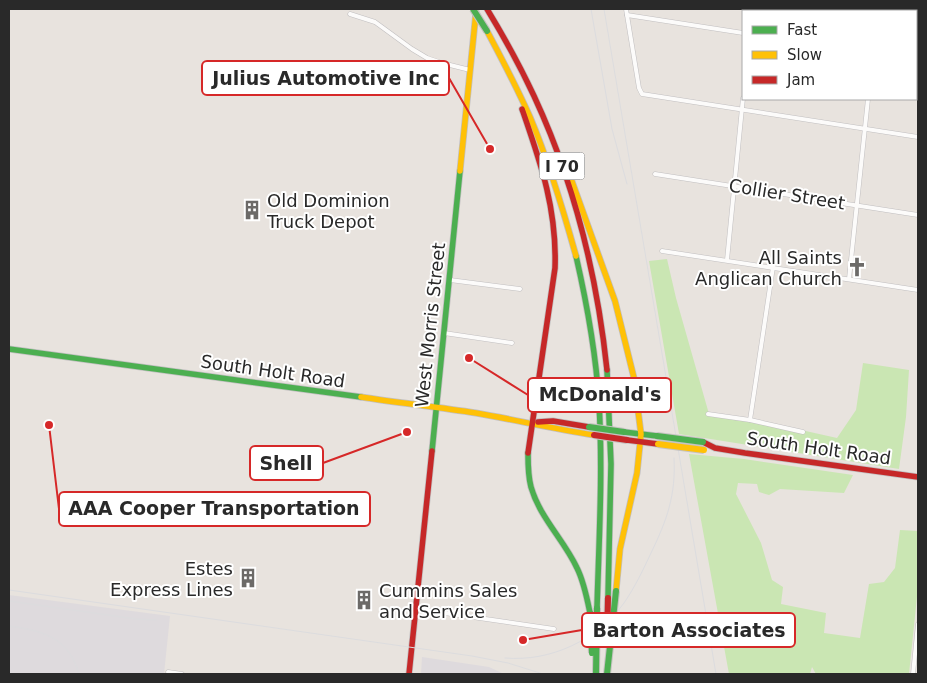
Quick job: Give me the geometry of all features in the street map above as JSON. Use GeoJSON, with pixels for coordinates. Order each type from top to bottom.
{"type":"FeatureCollection","features":[{"type":"Feature","properties":{"kind":"main road","name":"I 70"},"geometry":{"type":"LineString","coordinates":[[474,9],[511,78],[539,140],[560,198],[577,257],[589,319],[596,367],[600,425],[601,486],[595,674]]}},
{"type":"Feature","properties":{"kind":"main road","name":"West Morris Street"},"geometry":{"type":"LineString","coordinates":[[410,674],[450,280],[474,9]]}},
{"type":"Feature","properties":{"kind":"main road","name":"I 70"},"geometry":{"type":"LineString","coordinates":[[488,10],[519,66],[550,135],[582,232],[594,283],[607,375],[611,433],[607,674]]}},
{"type":"Feature","properties":{"kind":"main road"},"geometry":{"type":"LineString","coordinates":[[511,78],[550,195],[556,234],[555,268],[532,423],[527,473],[531,491],[539,509],[576,566],[585,590],[590,614],[595,674]]}},
{"type":"Feature","properties":{"kind":"main road"},"geometry":{"type":"LineString","coordinates":[[550,135],[576,190],[615,301],[630,357],[642,434],[637,473],[620,549],[607,674]]}},
{"type":"Feature","properties":{"kind":"main road","name":"South Holt Road"},"geometry":{"type":"LineString","coordinates":[[9,348],[532,423],[553,421],[627,440],[704,450],[715,448],[918,477]]}},
{"type":"Feature","properties":{"kind":"main road","name":"South Holt Road"},"geometry":{"type":"LineString","coordinates":[[588,430],[624,432],[703,442],[715,448]]}},
{"type":"Feature","properties":{"kind":"street"},"geometry":{"type":"LineString","coordinates":[[626,9],[639,88],[644,94],[918,137]]}},
{"type":"Feature","properties":{"kind":"street"},"geometry":{"type":"LineString","coordinates":[[350,14],[376,22],[427,58],[470,70]]}},
{"type":"Feature","properties":{"kind":"street"},"geometry":{"type":"LineString","coordinates":[[627,15],[742,33]]}},
{"type":"Feature","properties":{"kind":"street"},"geometry":{"type":"LineString","coordinates":[[727,260],[743,100]]}},
{"type":"Feature","properties":{"kind":"street"},"geometry":{"type":"LineString","coordinates":[[849,279],[868,100]]}},
{"type":"Feature","properties":{"kind":"street","name":"Collier Street"},"geometry":{"type":"LineString","coordinates":[[655,174],[918,215]]}},
{"type":"Feature","properties":{"kind":"street"},"geometry":{"type":"LineString","coordinates":[[662,251],[918,290]]}},
{"type":"Feature","properties":{"kind":"street"},"geometry":{"type":"LineString","coordinates":[[750,420],[773,267]]}},
{"type":"Feature","properties":{"kind":"street"},"geometry":{"type":"LineString","coordinates":[[450,280],[520,289]]}},
{"type":"Feature","properties":{"kind":"street"},"geometry":{"type":"LineString","coordinates":[[444,333],[512,343]]}},
{"type":"Feature","properties":{"kind":"street"},"geometry":{"type":"LineString","coordinates":[[708,414],[750,420],[803,432]]}},
{"type":"Feature","properties":{"kind":"street"},"geometry":{"type":"LineString","coordinates":[[417,610],[554,629]]}},
{"type":"Feature","properties":{"kind":"street"},"geometry":{"type":"LineString","coordinates":[[913,674],[916,667],[918,624]]}},
{"type":"Feature","properties":{"kind":"street"},"geometry":{"type":"LineString","coordinates":[[168,672],[182,674]]}},
{"type":"Feature","properties":{"kind":"shaded area"},"geometry":{"type":"Polygon","coordinates":[[[9,595],[170,616],[164,674],[9,674],[9,595]]]}},
{"type":"Feature","properties":{"kind":"shaded area"},"geometry":{"type":"Polygon","coordinates":[[[422,657],[489,667],[504,674],[421,674],[422,657]]]}},
{"type":"Feature","properties":{"kind":"green space"},"geometry":{"type":"Polygon","coordinates":[[[667,259],[676,298],[709,414],[752,419],[837,438],[856,410],[863,363],[909,370],[906,417],[899,469],[679,434],[649,261],[667,259]]]}},
{"type":"Feature","properties":{"kind":"green space"},"geometry":{"type":"Polygon","coordinates":[[[689,454],[744,459],[853,475],[844,493],[780,489],[769,495],[759,492],[757,484],[738,483],[736,494],[761,543],[772,580],[783,587],[781,604],[826,613],[824,633],[860,638],[869,584],[884,582],[895,568],[900,530],[918,531],[918,587],[909,674],[816,674],[812,667],[810,674],[729,674],[689,454]]]}},
{"type":"Feature","properties":{"kind":"railway"},"geometry":{"type":"LineString","coordinates":[[591,9],[612,129],[627,184]]}},
{"type":"Feature","properties":{"kind":"railway"},"geometry":{"type":"LineString","coordinates":[[604,9],[716,674]]}},
{"type":"Feature","properties":{"kind":"railway"},"geometry":{"type":"LineString","coordinates":[[505,658],[539,656],[572,646],[600,628],[624,603],[635,585],[662,529],[672,496],[674,458]]}},
{"type":"Feature","properties":{"kind":"railway"},"geometry":{"type":"LineString","coordinates":[[9,590],[472,656],[508,663],[543,674]]}},
{"type":"Feature","properties":{"kind":"railway"},"geometry":{"type":"LineString","coordinates":[[9,601],[136,619],[156,620]]}},
{"type":"Feature","properties":{"kind":"railway"},"geometry":{"type":"LineString","coordinates":[[9,626],[33,630],[53,638],[68,652],[79,674]]}},
{"type":"Feature","properties":{"kind":"traffic: fast"},"geometry":{"type":"LineString","coordinates":[[473,9],[487,31]]}},
{"type":"Feature","properties":{"kind":"traffic: fast"},"geometry":{"type":"LineString","coordinates":[[432,451],[460,171]]}},
{"type":"Feature","properties":{"kind":"traffic: fast"},"geometry":{"type":"LineString","coordinates":[[576,256],[596,366],[599,403],[601,480],[597,608]]}},
{"type":"Feature","properties":{"kind":"traffic: fast"},"geometry":{"type":"LineString","coordinates":[[9,349],[361,397]]}},
{"type":"Feature","properties":{"kind":"traffic: fast"},"geometry":{"type":"LineString","coordinates":[[607,370],[611,464],[608,598]]}},
{"type":"Feature","properties":{"kind":"traffic: fast"},"geometry":{"type":"LineString","coordinates":[[589,427],[624,432]]}},
{"type":"Feature","properties":{"kind":"traffic: fast"},"geometry":{"type":"LineString","coordinates":[[624,432],[657,436]]}},
{"type":"Feature","properties":{"kind":"traffic: fast"},"geometry":{"type":"LineString","coordinates":[[657,436],[703,442]]}},
{"type":"Feature","properties":{"kind":"traffic: fast"},"geometry":{"type":"LineString","coordinates":[[528,453],[529,479],[535,498],[577,568],[590,613]]}},
{"type":"Feature","properties":{"kind":"traffic: fast"},"geometry":{"type":"LineString","coordinates":[[607,674],[616,591]]}},
{"type":"Feature","properties":{"kind":"traffic: fast"},"geometry":{"type":"LineString","coordinates":[[596,674],[597,608]]}},
{"type":"Feature","properties":{"kind":"traffic: fast"},"geometry":{"type":"LineString","coordinates":[[590,613],[592,653]]}},
{"type":"Feature","properties":{"kind":"traffic: slow"},"geometry":{"type":"LineString","coordinates":[[460,171],[476,12]]}},
{"type":"Feature","properties":{"kind":"traffic: slow"},"geometry":{"type":"LineString","coordinates":[[487,31],[520,95],[537,134],[576,256]]}},
{"type":"Feature","properties":{"kind":"traffic: slow"},"geometry":{"type":"LineString","coordinates":[[570,176],[615,301],[634,378],[641,434],[637,473],[620,549],[616,591]]}},
{"type":"Feature","properties":{"kind":"traffic: slow"},"geometry":{"type":"LineString","coordinates":[[361,397],[476,413],[594,435]]}},
{"type":"Feature","properties":{"kind":"traffic: slow"},"geometry":{"type":"LineString","coordinates":[[658,444],[704,450]]}},
{"type":"Feature","properties":{"kind":"traffic: jam"},"geometry":{"type":"LineString","coordinates":[[487,9],[529,85],[561,162],[572,195],[590,264],[603,334],[607,370]]}},
{"type":"Feature","properties":{"kind":"traffic: jam"},"geometry":{"type":"LineString","coordinates":[[522,109],[546,187],[555,246],[555,268],[528,453]]}},
{"type":"Feature","properties":{"kind":"traffic: jam"},"geometry":{"type":"LineString","coordinates":[[538,422],[553,421],[589,427]]}},
{"type":"Feature","properties":{"kind":"traffic: jam"},"geometry":{"type":"LineString","coordinates":[[594,435],[627,440]]}},
{"type":"Feature","properties":{"kind":"traffic: jam"},"geometry":{"type":"LineString","coordinates":[[627,440],[658,444]]}},
{"type":"Feature","properties":{"kind":"traffic: jam"},"geometry":{"type":"LineString","coordinates":[[703,442],[715,448],[745,453],[918,477]]}},
{"type":"Feature","properties":{"kind":"traffic: jam"},"geometry":{"type":"LineString","coordinates":[[409,674],[432,451]]}},
{"type":"Feature","properties":{"kind":"traffic: jam"},"geometry":{"type":"LineString","coordinates":[[607,639],[608,598]]}},
{"type":"Feature","properties":{"kind":"place","name":"Julius Automotive Inc"},"geometry":{"type":"Point","coordinates":[490,149]}},
{"type":"Feature","properties":{"kind":"place","name":"Old Dominion Truck Depot"},"geometry":{"type":"Point","coordinates":[252,210]}},
{"type":"Feature","properties":{"kind":"place","name":"All Saints Anglican Church"},"geometry":{"type":"Point","coordinates":[857,267]}},
{"type":"Feature","properties":{"kind":"place","name":"McDonald's"},"geometry":{"type":"Point","coordinates":[469,358]}},
{"type":"Feature","properties":{"kind":"place","name":"AAA Cooper Transportation"},"geometry":{"type":"Point","coordinates":[49,425]}},
{"type":"Feature","properties":{"kind":"place","name":"Shell"},"geometry":{"type":"Point","coordinates":[407,432]}},
{"type":"Feature","properties":{"kind":"place","name":"Estes Express Lines"},"geometry":{"type":"Point","coordinates":[248,578]}},
{"type":"Feature","properties":{"kind":"place","name":"Cummins Sales and Service"},"geometry":{"type":"Point","coordinates":[364,600]}},
{"type":"Feature","properties":{"kind":"place","name":"Barton Associates"},"geometry":{"type":"Point","coordinates":[523,640]}}]}
